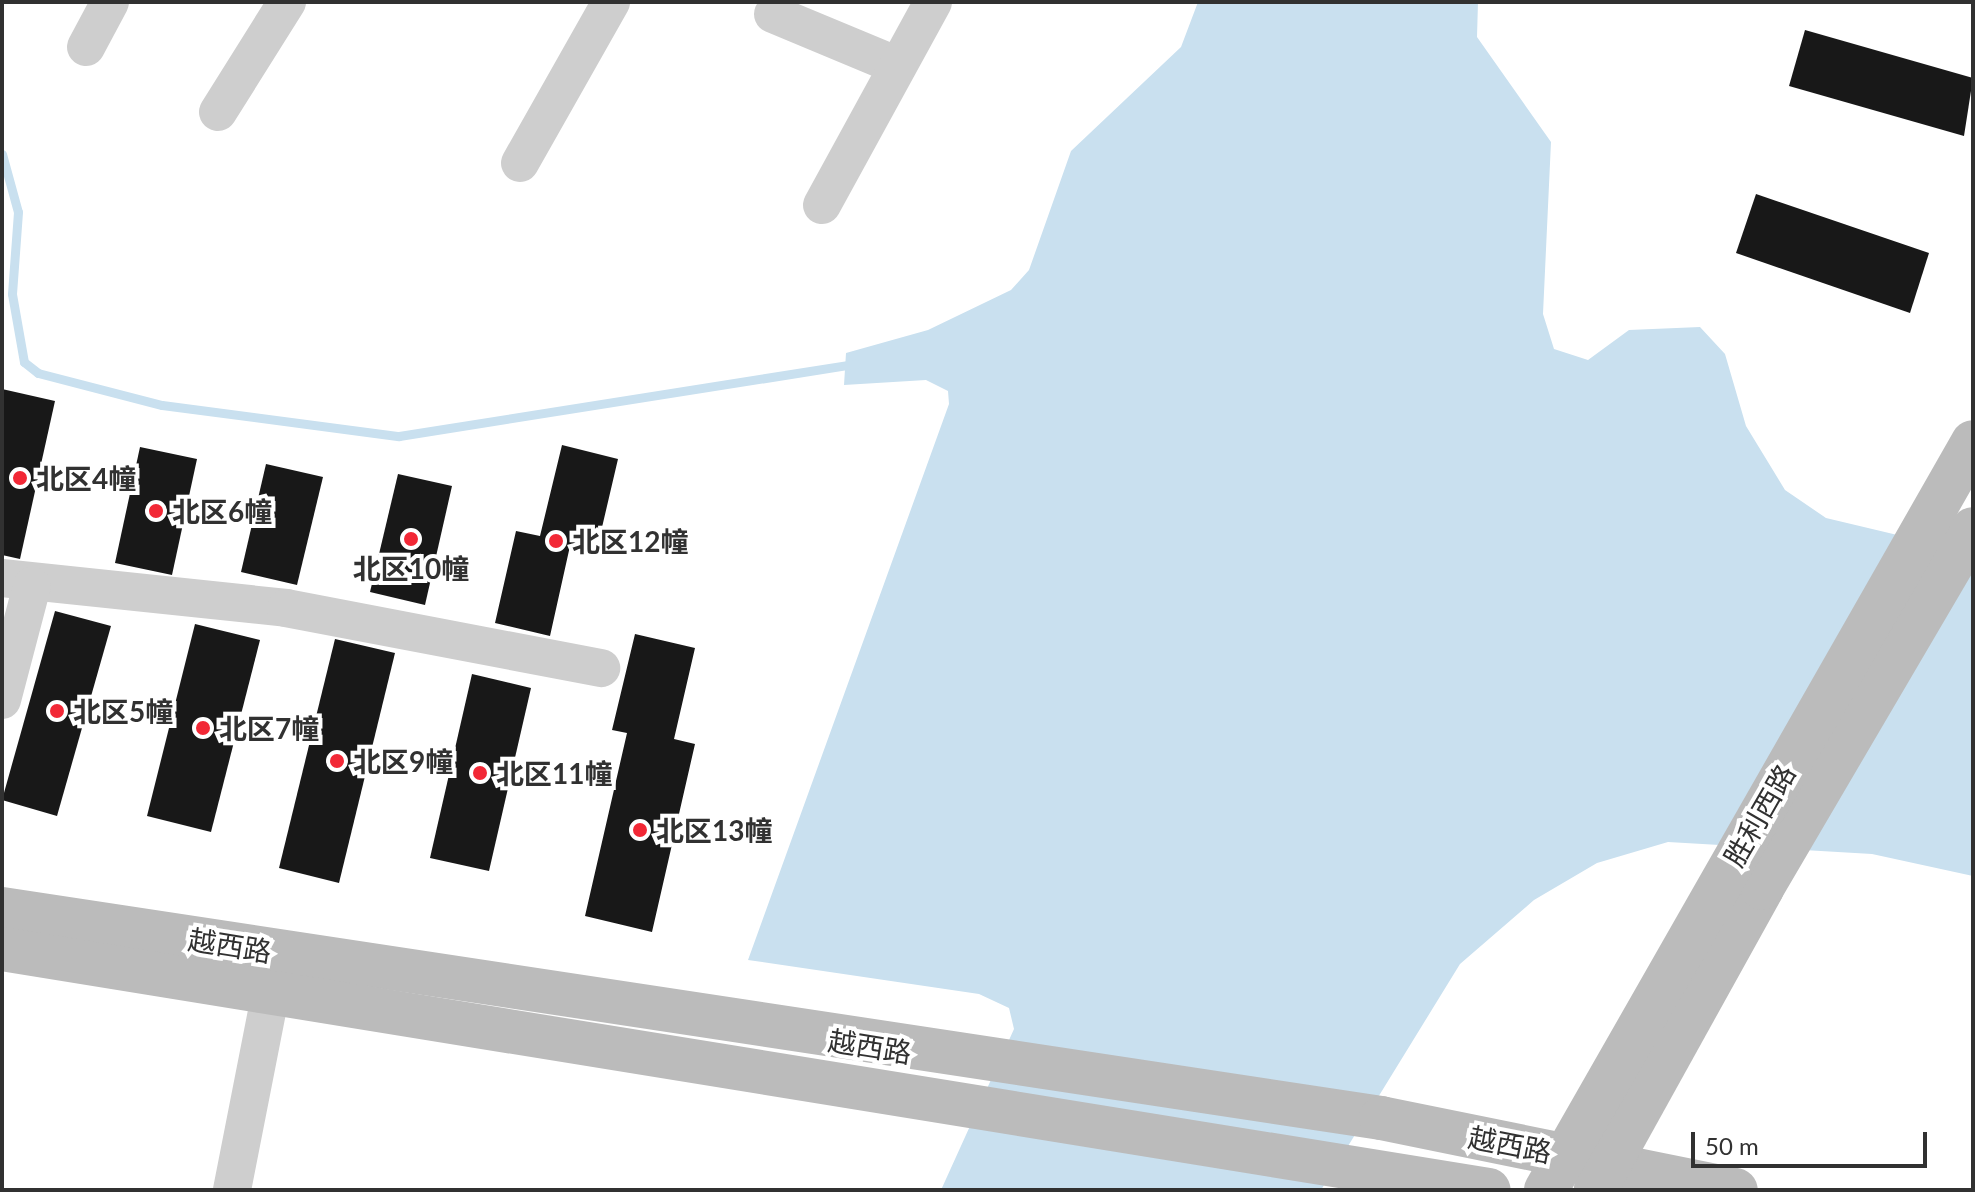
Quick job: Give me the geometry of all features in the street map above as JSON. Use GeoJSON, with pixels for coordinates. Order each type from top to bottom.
{"type":"FeatureCollection","features":[{"type":"Feature","properties":{"kind":"main road","name":"胜利西路"},"geometry":{"type":"LineString","coordinates":[[1602,1176],[1746,876],[1932,513],[1973,442]]}},
{"type":"Feature","properties":{"kind":"main road","name":"胜利西路"},"geometry":{"type":"LineString","coordinates":[[1555,1172],[1973,529]]}},
{"type":"Feature","properties":{"kind":"main road","name":"越西路"},"geometry":{"type":"LineString","coordinates":[[2,909],[896,1069],[1351,1165],[1489,1190]]}},
{"type":"Feature","properties":{"kind":"main road","name":"越西路"},"geometry":{"type":"LineString","coordinates":[[2,949],[271,991],[896,1069],[1381,1118],[1555,1172],[1736,1190]]}},
{"type":"Feature","properties":{"kind":"street"},"geometry":{"type":"LineString","coordinates":[[86,47],[110,2]]}},
{"type":"Feature","properties":{"kind":"street"},"geometry":{"type":"LineString","coordinates":[[218,112],[287,2]]}},
{"type":"Feature","properties":{"kind":"street"},"geometry":{"type":"LineString","coordinates":[[520,163],[611,2]]}},
{"type":"Feature","properties":{"kind":"street"},"geometry":{"type":"LineString","coordinates":[[822,205],[933,2]]}},
{"type":"Feature","properties":{"kind":"street"},"geometry":{"type":"LineString","coordinates":[[767,6],[898,66]]}},
{"type":"Feature","properties":{"kind":"street"},"geometry":{"type":"LineString","coordinates":[[2,700],[17,582],[286,608],[601,668]]}},
{"type":"Feature","properties":{"kind":"street"},"geometry":{"type":"LineString","coordinates":[[232,1190],[271,991]]}},
{"type":"Feature","properties":{"kind":"water"},"geometry":{"type":"Polygon","coordinates":[[[1198,2],[1478,2],[1477,37],[1551,142],[1543,314],[1554,349],[1588,360],[1629,330],[1700,327],[1725,354],[1746,426],[1785,490],[1826,518],[1973,553],[1973,876],[1872,854],[1668,842],[1597,863],[1534,900],[1460,964],[1321,1190],[941,1190],[1014,1029],[1009,1008],[979,994],[748,960],[949,404],[948,391],[926,380],[844,385],[846,353],[928,330],[1011,290],[1029,270],[1071,151],[1181,47],[1198,2]]]}},
{"type":"Feature","properties":{"kind":"building"},"geometry":{"type":"Polygon","coordinates":[[[1805,30],[1973,78],[1964,136],[1789,86],[1805,30]]]}},
{"type":"Feature","properties":{"kind":"building"},"geometry":{"type":"Polygon","coordinates":[[[1756,194],[1929,253],[1910,313],[1736,253],[1756,194]]]}},
{"type":"Feature","properties":{"kind":"building","name":"北区4幢"},"geometry":{"type":"Polygon","coordinates":[[[2,389],[55,401],[20,559],[2,555],[2,389]]]}},
{"type":"Feature","properties":{"kind":"building","name":"北区12幢"},"geometry":{"type":"Polygon","coordinates":[[[562,445],[618,459],[596,553],[570,546],[550,636],[495,623],[516,531],[540,536],[562,445]]]}},
{"type":"Feature","properties":{"kind":"building","name":"北区6幢"},"geometry":{"type":"Polygon","coordinates":[[[140,447],[197,459],[172,575],[115,563],[140,447]]]}},
{"type":"Feature","properties":{"kind":"building"},"geometry":{"type":"Polygon","coordinates":[[[266,464],[323,477],[297,585],[241,572],[266,464]]]}},
{"type":"Feature","properties":{"kind":"building","name":"北区10幢"},"geometry":{"type":"Polygon","coordinates":[[[398,474],[452,486],[425,605],[370,592],[398,474]]]}},
{"type":"Feature","properties":{"kind":"building","name":"北区5幢"},"geometry":{"type":"Polygon","coordinates":[[[55,611],[111,626],[57,816],[2,800],[55,611]]]}},
{"type":"Feature","properties":{"kind":"building","name":"北区7幢"},"geometry":{"type":"Polygon","coordinates":[[[195,624],[260,640],[211,832],[147,816],[195,624]]]}},
{"type":"Feature","properties":{"kind":"building","name":"北区13幢"},"geometry":{"type":"Polygon","coordinates":[[[635,634],[695,648],[674,739],[695,744],[652,932],[585,916],[627,733],[612,730],[635,634]]]}},
{"type":"Feature","properties":{"kind":"building","name":"北区9幢"},"geometry":{"type":"Polygon","coordinates":[[[335,639],[395,653],[339,883],[279,868],[335,639]]]}},
{"type":"Feature","properties":{"kind":"building","name":"北区11幢"},"geometry":{"type":"Polygon","coordinates":[[[472,674],[531,688],[489,871],[430,858],[472,674]]]}},
{"type":"Feature","properties":{"kind":"waterway"},"geometry":{"type":"LineString","coordinates":[[2,154],[18,212],[12,294],[24,362],[38,373],[162,405],[399,436],[856,364]]}},
{"type":"Feature","properties":{"kind":"place","name":"北区4幢"},"geometry":{"type":"Point","coordinates":[20,478]}},
{"type":"Feature","properties":{"kind":"place","name":"北区6幢"},"geometry":{"type":"Point","coordinates":[156,511]}},
{"type":"Feature","properties":{"kind":"place","name":"北区10幢"},"geometry":{"type":"Point","coordinates":[411,539]}},
{"type":"Feature","properties":{"kind":"place","name":"北区12幢"},"geometry":{"type":"Point","coordinates":[556,541]}},
{"type":"Feature","properties":{"kind":"place","name":"北区5幢"},"geometry":{"type":"Point","coordinates":[57,711]}},
{"type":"Feature","properties":{"kind":"place","name":"北区7幢"},"geometry":{"type":"Point","coordinates":[203,728]}},
{"type":"Feature","properties":{"kind":"place","name":"北区9幢"},"geometry":{"type":"Point","coordinates":[337,761]}},
{"type":"Feature","properties":{"kind":"place","name":"北区11幢"},"geometry":{"type":"Point","coordinates":[480,773]}},
{"type":"Feature","properties":{"kind":"place","name":"北区13幢"},"geometry":{"type":"Point","coordinates":[640,830]}}]}
